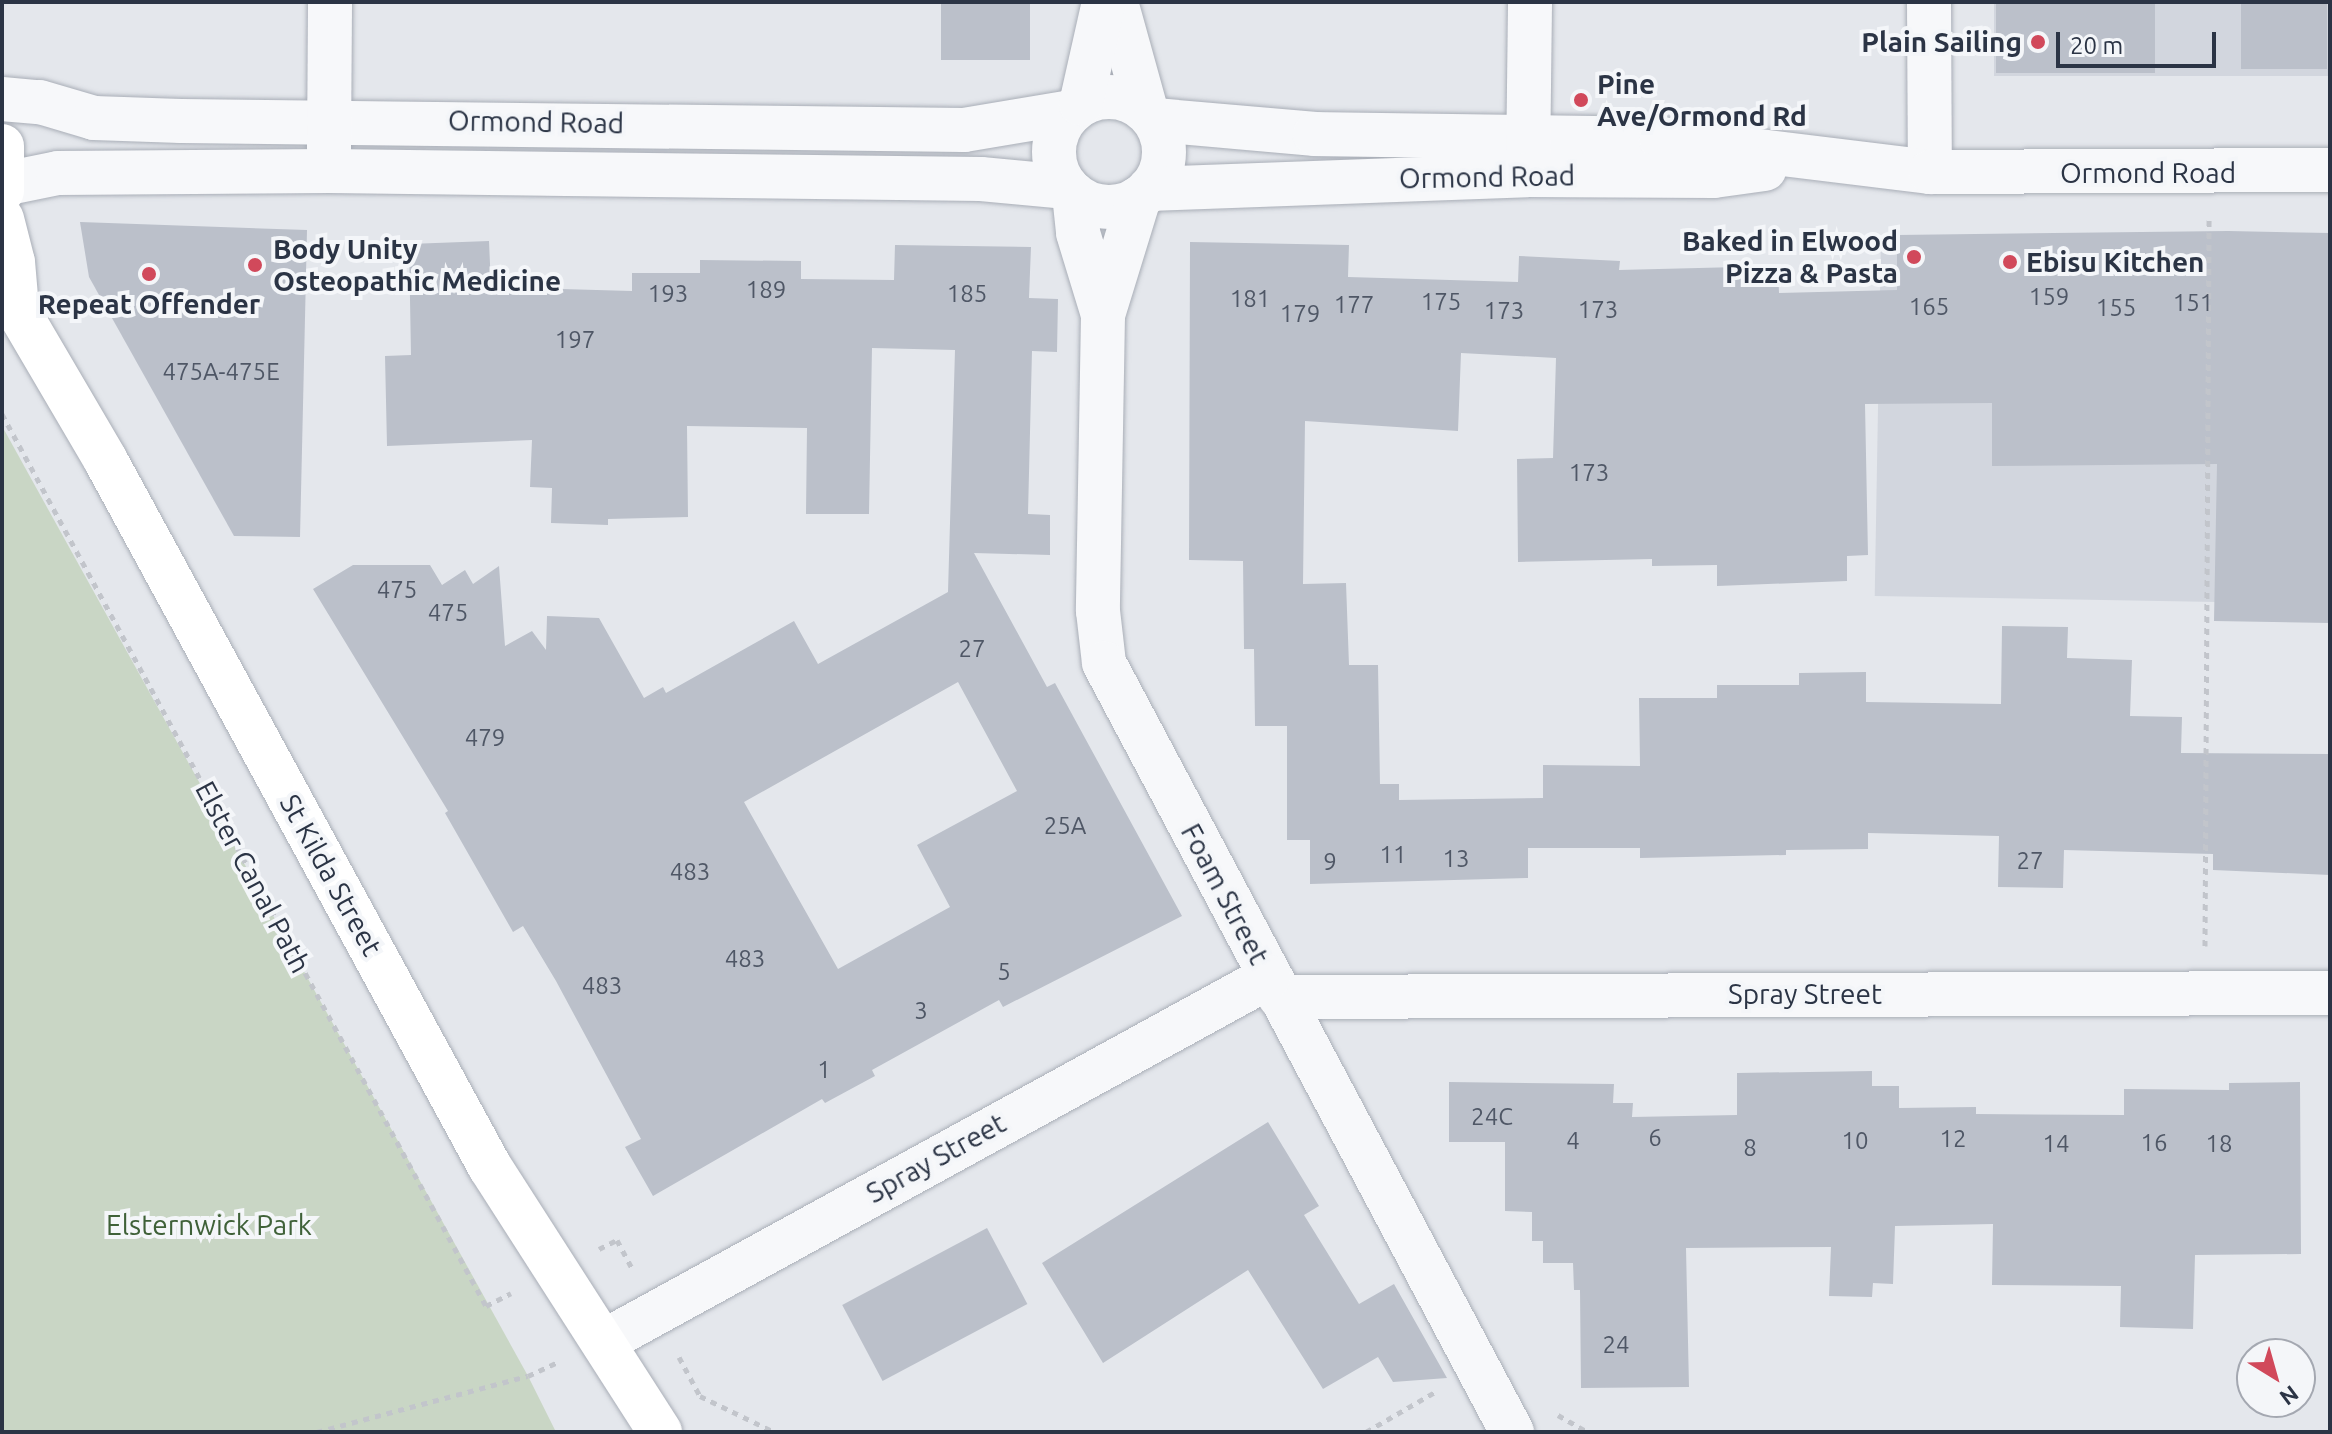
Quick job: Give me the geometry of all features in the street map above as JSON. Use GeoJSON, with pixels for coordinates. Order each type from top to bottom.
{"type":"FeatureCollection","features":[{"type":"Feature","properties":{"kind":"main road","name":"St Kilda Street"},"geometry":{"type":"LineString","coordinates":[[3,185],[13,262],[10,303],[114,475],[490,1167],[660,1432]]}},
{"type":"Feature","properties":{"kind":"street"},"geometry":{"type":"LineString","coordinates":[[329,171],[330,2]]}},
{"type":"Feature","properties":{"kind":"street"},"geometry":{"type":"LineString","coordinates":[[1104,2],[1076,108],[1054,141],[1058,174],[1070,191],[1106,207],[1144,193],[1164,156],[1116,2]]}},
{"type":"Feature","properties":{"kind":"street"},"geometry":{"type":"LineString","coordinates":[[1528,157],[1530,2]]}},
{"type":"Feature","properties":{"kind":"street"},"geometry":{"type":"LineString","coordinates":[[1929,2],[1930,172]]}},
{"type":"Feature","properties":{"kind":"street"},"geometry":{"type":"LineString","coordinates":[[1076,108],[1114,96],[1150,115]]}},
{"type":"Feature","properties":{"kind":"street","name":"Ormond Road"},"geometry":{"type":"LineString","coordinates":[[2,99],[40,102],[94,118],[964,130],[1076,108]]}},
{"type":"Feature","properties":{"kind":"street","name":"Ormond Road"},"geometry":{"type":"LineString","coordinates":[[1150,115],[1714,176],[1823,160],[1930,172],[2209,175],[2330,170]]}},
{"type":"Feature","properties":{"kind":"street","name":"Ormond Road"},"geometry":{"type":"LineString","coordinates":[[1144,193],[1528,157]]}},
{"type":"Feature","properties":{"kind":"street","name":"Ormond Road"},"geometry":{"type":"LineString","coordinates":[[3,185],[58,173],[329,171],[981,179],[1070,191]]}},
{"type":"Feature","properties":{"kind":"street","name":"Foam Street"},"geometry":{"type":"LineString","coordinates":[[1070,191],[1078,233],[1103,315]]}},
{"type":"Feature","properties":{"kind":"street","name":"Foam Street"},"geometry":{"type":"LineString","coordinates":[[1144,193],[1103,315],[1098,611],[1104,663],[1512,1432]]}},
{"type":"Feature","properties":{"kind":"street","name":"Spray Street"},"geometry":{"type":"LineString","coordinates":[[603,1342],[1275,987],[2330,993]]}},
{"type":"Feature","properties":{"kind":"path"},"geometry":{"type":"LineString","coordinates":[[2205,991],[2209,175]]}},
{"type":"Feature","properties":{"kind":"path","name":"Elster Canal Path"},"geometry":{"type":"LineString","coordinates":[[2,414],[486,1306],[521,1288]]}},
{"type":"Feature","properties":{"kind":"path"},"geometry":{"type":"LineString","coordinates":[[593,1253],[617,1240],[637,1278]]}},
{"type":"Feature","properties":{"kind":"path"},"geometry":{"type":"LineString","coordinates":[[317,1432],[528,1376],[603,1342]]}},
{"type":"Feature","properties":{"kind":"path"},"geometry":{"type":"LineString","coordinates":[[673,1346],[700,1396],[774,1432]]}},
{"type":"Feature","properties":{"kind":"shaded area"},"geometry":{"type":"Polygon","coordinates":[[[1994,2],[2330,2],[2330,76],[1994,76],[1994,2]]]}},
{"type":"Feature","properties":{"kind":"shaded area"},"geometry":{"type":"Polygon","coordinates":[[[1881,236],[2330,244],[2324,604],[1875,596],[1881,236]]]}},
{"type":"Feature","properties":{"kind":"green space","name":"Elsternwick Park"},"geometry":{"type":"Polygon","coordinates":[[[2,426],[528,1376],[556,1432],[2,1432],[2,426]]]}},
{"type":"Feature","properties":{"kind":"building"},"geometry":{"type":"Polygon","coordinates":[[[941,2],[1030,2],[1030,60],[941,60],[941,2]]]}},
{"type":"Feature","properties":{"kind":"building"},"geometry":{"type":"Polygon","coordinates":[[[1996,2],[2155,2],[2155,73],[1996,73],[1996,2]]]}},
{"type":"Feature","properties":{"kind":"building"},"geometry":{"type":"Polygon","coordinates":[[[2241,2],[2327,2],[2327,69],[2241,69],[2241,2]]]}},
{"type":"Feature","properties":{"kind":"building"},"geometry":{"type":"Polygon","coordinates":[[[80,222],[307,230],[300,537],[234,536],[89,277],[80,222]]]}},
{"type":"Feature","properties":{"kind":"building"},"geometry":{"type":"Polygon","coordinates":[[[2228,231],[2330,233],[2330,623],[2214,621],[2217,464],[1992,466],[1992,403],[1865,404],[1868,555],[1847,556],[1847,581],[1717,586],[1717,565],[1652,566],[1652,559],[1518,562],[1517,459],[1553,458],[1556,358],[1461,353],[1458,431],[1305,421],[1303,584],[1346,583],[1349,665],[1378,665],[1380,784],[1399,784],[1399,800],[1543,798],[1543,765],[1640,766],[1639,698],[1717,698],[1717,685],[1799,685],[1799,673],[1866,672],[1866,702],[2001,704],[2002,626],[2068,627],[2067,658],[2132,660],[2130,716],[2182,717],[2181,753],[2330,754],[2330,875],[2213,870],[2213,854],[2064,850],[2063,888],[1998,887],[1999,836],[1868,833],[1868,849],[1786,850],[1786,855],[1640,858],[1640,848],[1528,848],[1528,878],[1310,884],[1310,840],[1287,840],[1287,726],[1255,726],[1254,649],[1244,649],[1243,561],[1189,560],[1190,242],[1349,245],[1348,277],[1518,282],[1519,256],[1620,261],[1619,270],[1778,266],[1779,293],[1897,290],[1897,235],[2228,231]]]}},
{"type":"Feature","properties":{"kind":"building"},"geometry":{"type":"Polygon","coordinates":[[[489,241],[491,287],[632,291],[632,273],[700,273],[700,260],[801,261],[801,279],[894,280],[895,245],[1031,247],[1029,298],[1058,299],[1057,352],[1032,351],[1028,514],[1050,515],[1050,555],[974,553],[1047,687],[1055,683],[1182,916],[1003,1007],[999,1000],[872,1070],[875,1076],[825,1103],[822,1099],[653,1196],[625,1147],[641,1139],[556,981],[523,926],[513,932],[445,813],[448,811],[313,589],[353,565],[430,565],[442,585],[465,570],[473,584],[499,566],[505,646],[532,631],[546,650],[547,616],[599,618],[644,698],[663,687],[666,693],[794,621],[818,664],[948,592],[955,350],[872,348],[869,514],[806,514],[807,428],[687,426],[688,517],[608,519],[608,525],[551,523],[552,488],[530,487],[532,440],[387,446],[385,356],[411,355],[409,244],[489,241]],[[958,682],[744,802],[838,969],[950,907],[917,845],[1017,791],[958,682]]]}},
{"type":"Feature","properties":{"kind":"building"},"geometry":{"type":"Polygon","coordinates":[[[1872,1071],[1872,1086],[1899,1086],[1899,1108],[1976,1107],[1976,1114],[2124,1115],[2124,1089],[2229,1090],[2229,1083],[2300,1082],[2301,1254],[2195,1255],[2193,1329],[2120,1327],[2121,1286],[1992,1285],[1993,1224],[1895,1226],[1893,1284],[1873,1283],[1872,1297],[1829,1296],[1831,1247],[1686,1248],[1689,1387],[1581,1388],[1580,1290],[1574,1290],[1573,1263],[1543,1263],[1543,1241],[1532,1241],[1532,1212],[1505,1211],[1505,1142],[1449,1142],[1449,1082],[1614,1084],[1613,1103],[1633,1103],[1632,1117],[1737,1115],[1737,1073],[1872,1071]]]}},
{"type":"Feature","properties":{"kind":"building"},"geometry":{"type":"Polygon","coordinates":[[[1268,1122],[1319,1206],[1304,1215],[1359,1304],[1394,1284],[1447,1378],[1393,1382],[1378,1357],[1323,1389],[1248,1270],[1103,1363],[1042,1263],[1268,1122]]]}},
{"type":"Feature","properties":{"kind":"building"},"geometry":{"type":"Polygon","coordinates":[[[987,1228],[1027,1304],[883,1381],[842,1305],[987,1228]]]}},
{"type":"Feature","properties":{"kind":"place","name":"Plain Sailing"},"geometry":{"type":"Point","coordinates":[2038,42]}},
{"type":"Feature","properties":{"kind":"place","name":"Pine Ave/Ormond Rd"},"geometry":{"type":"Point","coordinates":[1581,100]}},
{"type":"Feature","properties":{"kind":"place","name":"Baked in Elwood Pizza & Pasta"},"geometry":{"type":"Point","coordinates":[1914,257]}},
{"type":"Feature","properties":{"kind":"place","name":"Ebisu Kitchen"},"geometry":{"type":"Point","coordinates":[2010,262]}},
{"type":"Feature","properties":{"kind":"place","name":"Body Unity Osteopathic Medicine"},"geometry":{"type":"Point","coordinates":[255,265]}},
{"type":"Feature","properties":{"kind":"place","name":"Repeat Offender"},"geometry":{"type":"Point","coordinates":[149,274]}}]}
